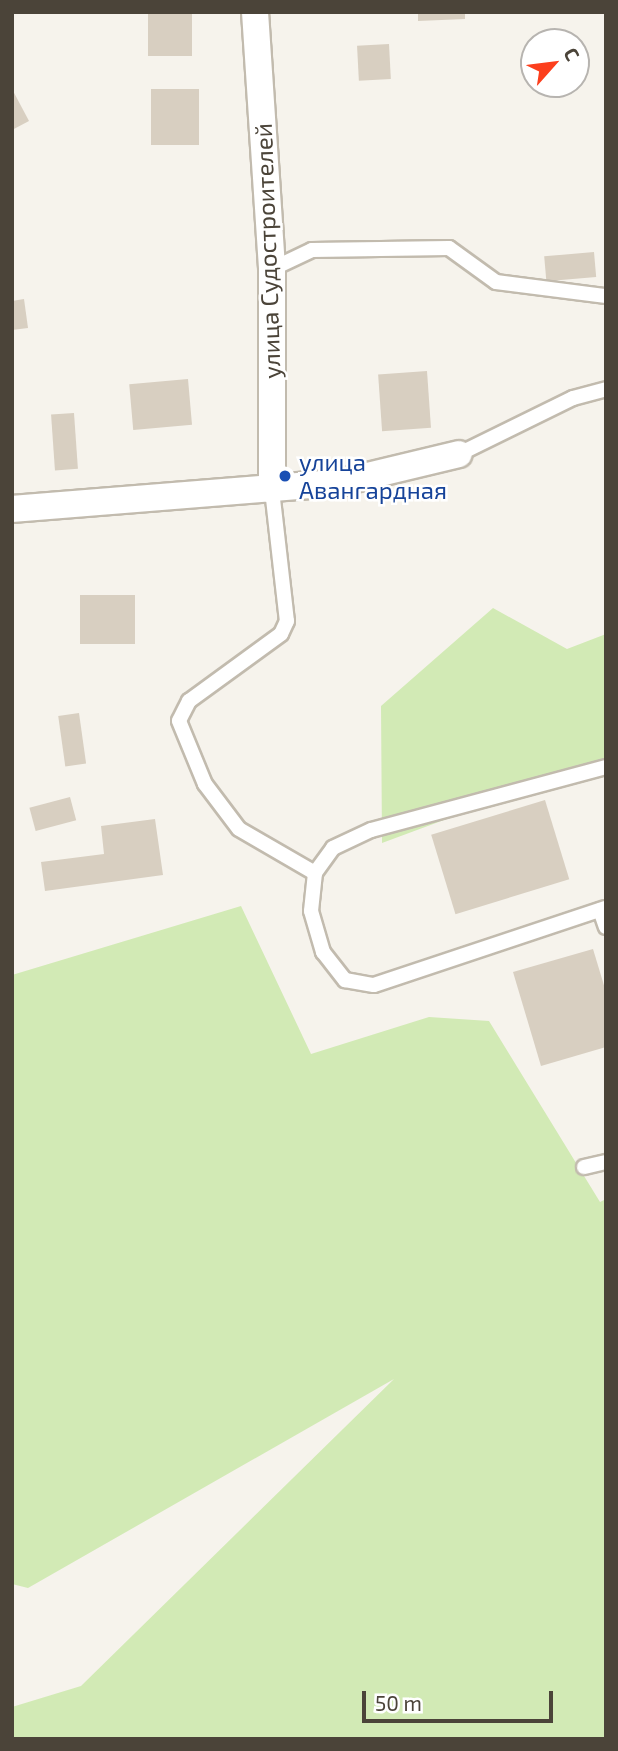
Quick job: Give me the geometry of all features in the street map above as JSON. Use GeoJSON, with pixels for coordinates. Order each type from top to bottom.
{"type":"FeatureCollection","features":[{"type":"Feature","properties":{"kind":"street","name":"улица Судостроителей"},"geometry":{"type":"LineString","coordinates":[[255,12],[272,269],[272,490]]}},
{"type":"Feature","properties":{"kind":"street"},"geometry":{"type":"LineString","coordinates":[[12,509],[144,494],[272,490],[338,483],[459,454]]}},
{"type":"Feature","properties":{"kind":"lane"},"geometry":{"type":"LineString","coordinates":[[272,269],[312,250],[449,248],[496,282],[606,296]]}},
{"type":"Feature","properties":{"kind":"lane"},"geometry":{"type":"LineString","coordinates":[[459,454],[573,398],[606,390]]}},
{"type":"Feature","properties":{"kind":"lane"},"geometry":{"type":"LineString","coordinates":[[272,490],[287,621],[281,634],[190,701],[179,721],[205,784],[239,829],[315,873]]}},
{"type":"Feature","properties":{"kind":"lane"},"geometry":{"type":"LineString","coordinates":[[606,767],[371,830],[333,848],[315,873],[311,911],[323,952],[345,980],[374,985],[603,909],[606,927]]}},
{"type":"Feature","properties":{"kind":"lane"},"geometry":{"type":"LineString","coordinates":[[584,1167],[606,1162]]}},
{"type":"Feature","properties":{"kind":"green space"},"geometry":{"type":"Polygon","coordinates":[[[493,608],[567,649],[606,634],[606,760],[382,843],[381,706],[493,608]]]}},
{"type":"Feature","properties":{"kind":"green space"},"geometry":{"type":"Polygon","coordinates":[[[241,906],[311,1054],[429,1017],[489,1021],[600,1202],[606,1199],[606,1739],[12,1739],[12,1707],[81,1686],[394,1379],[28,1588],[12,1584],[12,975],[241,906]]]}},
{"type":"Feature","properties":{"kind":"building"},"geometry":{"type":"Polygon","coordinates":[[[148,12],[192,12],[192,56],[148,56],[148,12]]]}},
{"type":"Feature","properties":{"kind":"building"},"geometry":{"type":"Polygon","coordinates":[[[418,12],[465,12],[465,19],[418,21],[418,12]]]}},
{"type":"Feature","properties":{"kind":"building"},"geometry":{"type":"Polygon","coordinates":[[[389,44],[391,79],[359,81],[357,46],[389,44]]]}},
{"type":"Feature","properties":{"kind":"building"},"geometry":{"type":"Polygon","coordinates":[[[12,89],[29,121],[12,130],[12,89]]]}},
{"type":"Feature","properties":{"kind":"building"},"geometry":{"type":"Polygon","coordinates":[[[151,89],[199,89],[199,145],[151,145],[151,89]]]}},
{"type":"Feature","properties":{"kind":"building"},"geometry":{"type":"Polygon","coordinates":[[[594,252],[596,277],[546,281],[544,256],[594,252]]]}},
{"type":"Feature","properties":{"kind":"building"},"geometry":{"type":"Polygon","coordinates":[[[24,299],[28,328],[12,330],[12,301],[24,299]]]}},
{"type":"Feature","properties":{"kind":"building"},"geometry":{"type":"Polygon","coordinates":[[[427,371],[431,428],[382,431],[378,374],[427,371]]]}},
{"type":"Feature","properties":{"kind":"building"},"geometry":{"type":"Polygon","coordinates":[[[188,379],[192,425],[133,430],[129,384],[188,379]]]}},
{"type":"Feature","properties":{"kind":"building"},"geometry":{"type":"Polygon","coordinates":[[[74,413],[78,469],[55,470],[51,415],[74,413]]]}},
{"type":"Feature","properties":{"kind":"building"},"geometry":{"type":"Polygon","coordinates":[[[80,595],[135,595],[135,644],[80,644],[80,595]]]}},
{"type":"Feature","properties":{"kind":"building"},"geometry":{"type":"Polygon","coordinates":[[[79,713],[86,764],[65,766],[58,716],[79,713]]]}},
{"type":"Feature","properties":{"kind":"building"},"geometry":{"type":"Polygon","coordinates":[[[70,797],[76,820],[36,831],[29,808],[70,797]]]}},
{"type":"Feature","properties":{"kind":"building"},"geometry":{"type":"Polygon","coordinates":[[[545,800],[569,879],[455,914],[431,835],[545,800]]]}},
{"type":"Feature","properties":{"kind":"building"},"geometry":{"type":"Polygon","coordinates":[[[155,819],[163,875],[45,891],[41,862],[104,854],[101,826],[155,819]]]}},
{"type":"Feature","properties":{"kind":"building"},"geometry":{"type":"Polygon","coordinates":[[[593,949],[606,992],[606,1047],[541,1066],[513,972],[593,949]]]}},
{"type":"Feature","properties":{"kind":"place","name":"улица Авангардная"},"geometry":{"type":"Point","coordinates":[285,476]}}]}
